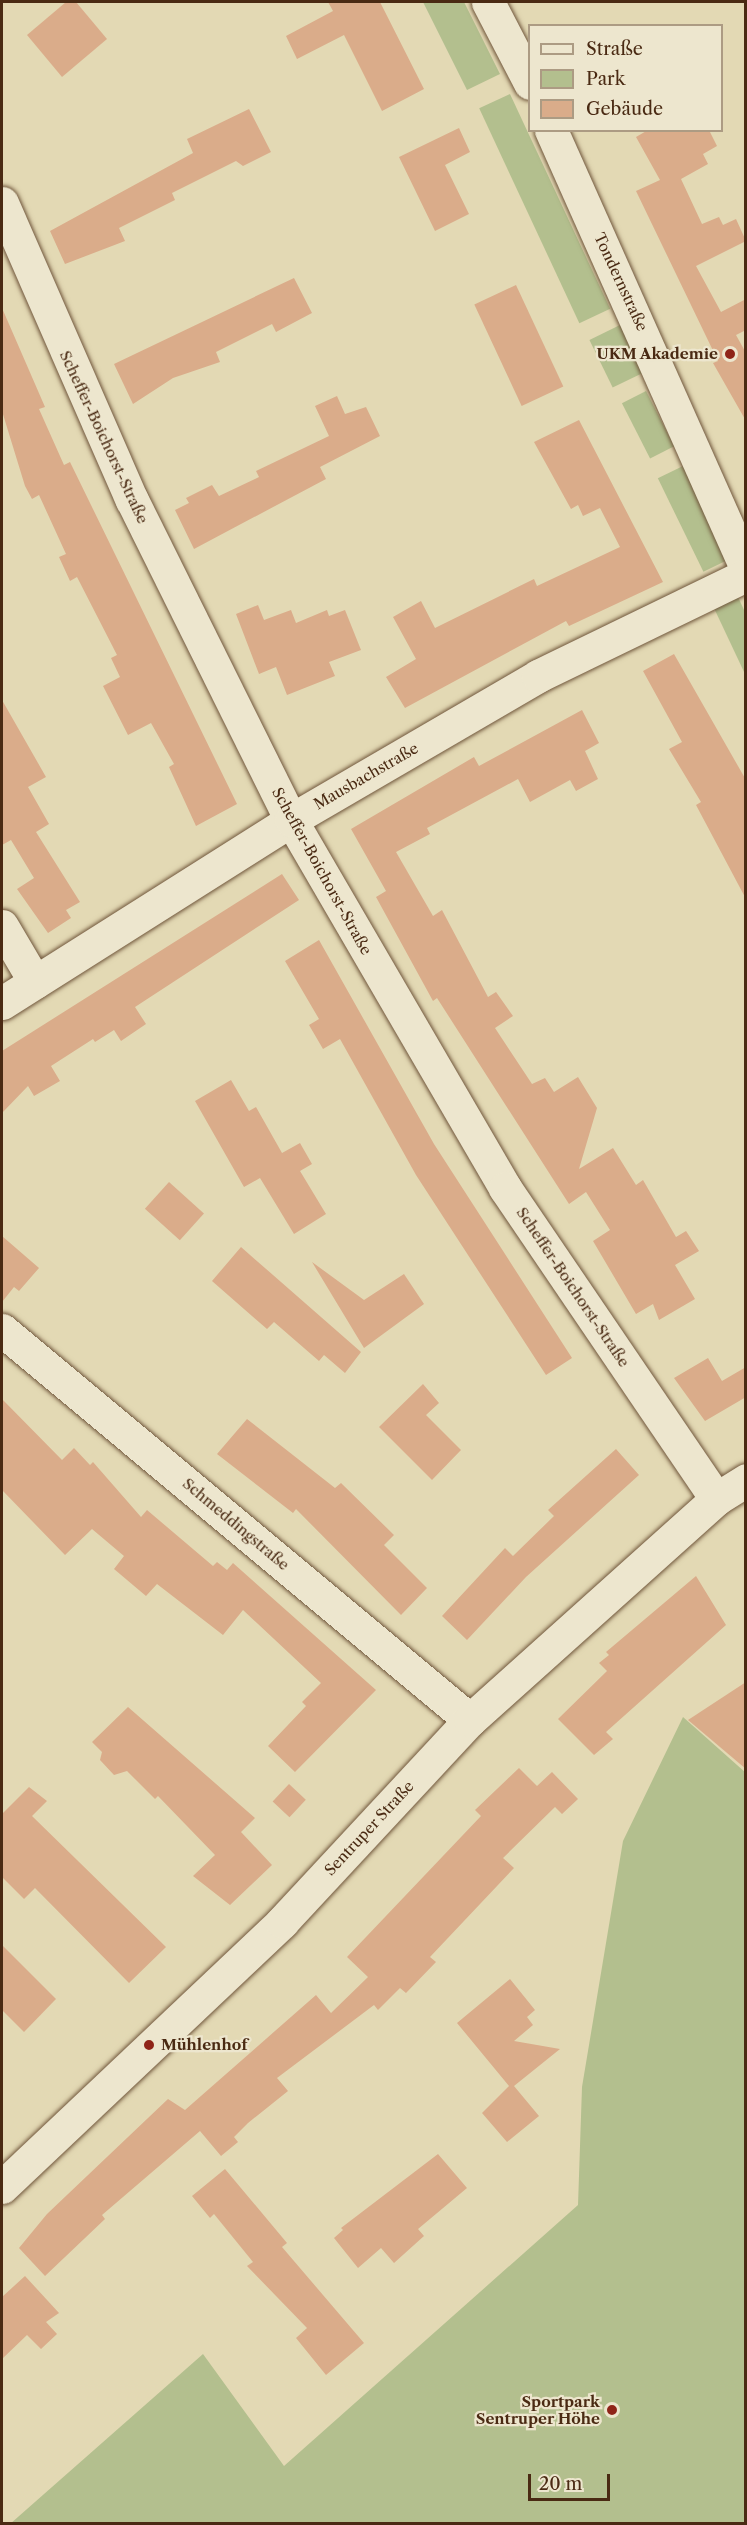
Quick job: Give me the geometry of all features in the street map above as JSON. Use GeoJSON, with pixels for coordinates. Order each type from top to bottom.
{"type":"FeatureCollection","features":[{"type":"Feature","properties":{"kind":"street"},"geometry":{"type":"LineString","coordinates":[[488,2],[528,79]]}},
{"type":"Feature","properties":{"kind":"street","name":"Tondernstraße"},"geometry":{"type":"LineString","coordinates":[[552,132],[746,567]]}},
{"type":"Feature","properties":{"kind":"street","name":"Scheffer-Boichorst-Straße"},"geometry":{"type":"LineString","coordinates":[[2,203],[123,480],[291,820],[505,1188],[716,1499]]}},
{"type":"Feature","properties":{"kind":"street","name":"Mausbachstraße"},"geometry":{"type":"LineString","coordinates":[[2,1003],[291,820],[538,676],[746,575]]}},
{"type":"Feature","properties":{"kind":"street"},"geometry":{"type":"LineString","coordinates":[[2,926],[35,982]]}},
{"type":"Feature","properties":{"kind":"street","name":"Schmeddingstraße"},"geometry":{"type":"LineString","coordinates":[[2,1330],[470,1720]]}},
{"type":"Feature","properties":{"kind":"street","name":"Sentruper Straße"},"geometry":{"type":"LineString","coordinates":[[2,2187],[282,1922],[470,1720],[716,1499],[746,1480]]}},
{"type":"Feature","properties":{"kind":"green space"},"geometry":{"type":"Polygon","coordinates":[[[423,2],[464,2],[500,74],[467,90],[423,2]]]}},
{"type":"Feature","properties":{"kind":"green space"},"geometry":{"type":"Polygon","coordinates":[[[510,94],[610,309],[579,323],[479,108],[510,94]]]}},
{"type":"Feature","properties":{"kind":"green space"},"geometry":{"type":"Polygon","coordinates":[[[620,325],[643,373],[613,388],[589,340],[620,325]]]}},
{"type":"Feature","properties":{"kind":"green space"},"geometry":{"type":"Polygon","coordinates":[[[646,391],[674,446],[650,459],[622,403],[646,391]]]}},
{"type":"Feature","properties":{"kind":"green space"},"geometry":{"type":"Polygon","coordinates":[[[683,466],[729,559],[703,572],[658,478],[683,466]]]}},
{"type":"Feature","properties":{"kind":"green space"},"geometry":{"type":"Polygon","coordinates":[[[737,595],[745,612],[745,674],[713,606],[737,595]]]}},
{"type":"Feature","properties":{"kind":"green space"},"geometry":{"type":"Polygon","coordinates":[[[683,1717],[746,1773],[745,2523],[10,2524],[203,2354],[284,2466],[578,2205],[582,2087],[623,1841],[683,1717]]]}},
{"type":"Feature","properties":{"kind":"building"},"geometry":{"type":"Polygon","coordinates":[[[66,2],[76,2],[107,39],[62,77],[27,35],[66,2]]]}},
{"type":"Feature","properties":{"kind":"building"},"geometry":{"type":"Polygon","coordinates":[[[328,2],[380,2],[424,89],[382,111],[344,35],[297,59],[286,36],[333,11],[328,2]]]}},
{"type":"Feature","properties":{"kind":"building"},"geometry":{"type":"Polygon","coordinates":[[[249,109],[271,152],[243,166],[236,161],[172,193],[175,200],[119,228],[125,241],[65,264],[50,231],[193,153],[187,139],[249,109]]]}},
{"type":"Feature","properties":{"kind":"building"},"geometry":{"type":"Polygon","coordinates":[[[459,128],[470,152],[445,165],[469,214],[435,231],[399,157],[459,128]]]}},
{"type":"Feature","properties":{"kind":"building"},"geometry":{"type":"Polygon","coordinates":[[[645,132],[710,132],[717,146],[703,154],[708,164],[681,179],[702,224],[719,217],[723,225],[736,219],[746,241],[696,266],[721,312],[746,299],[746,330],[736,335],[746,353],[746,421],[713,363],[718,361],[636,191],[660,180],[636,137],[645,132]]]}},
{"type":"Feature","properties":{"kind":"building"},"geometry":{"type":"Polygon","coordinates":[[[294,278],[312,313],[276,332],[272,324],[216,352],[220,362],[173,378],[133,404],[114,364],[294,278]]]}},
{"type":"Feature","properties":{"kind":"building"},"geometry":{"type":"Polygon","coordinates":[[[516,285],[563,387],[522,406],[474,304],[516,285]]]}},
{"type":"Feature","properties":{"kind":"building"},"geometry":{"type":"Polygon","coordinates":[[[2,308],[45,407],[39,409],[64,465],[70,462],[237,804],[196,826],[169,767],[174,764],[151,723],[128,735],[103,686],[120,677],[111,658],[117,655],[77,577],[70,581],[59,557],[66,554],[39,495],[32,499],[25,486],[2,411],[2,308]]]}},
{"type":"Feature","properties":{"kind":"building"},"geometry":{"type":"Polygon","coordinates":[[[337,396],[345,414],[366,407],[380,436],[320,467],[326,479],[194,549],[175,510],[189,503],[186,498],[212,485],[219,496],[259,477],[256,471],[329,436],[315,406],[337,396]]]}},
{"type":"Feature","properties":{"kind":"building"},"geometry":{"type":"Polygon","coordinates":[[[579,420],[663,582],[569,626],[566,621],[405,708],[386,677],[416,659],[393,617],[421,601],[435,628],[534,579],[537,586],[620,547],[600,508],[583,516],[578,505],[571,509],[534,442],[579,420]]]}},
{"type":"Feature","properties":{"kind":"building"},"geometry":{"type":"Polygon","coordinates":[[[258,605],[264,620],[291,610],[296,623],[327,610],[329,616],[345,610],[361,650],[329,662],[335,676],[287,695],[276,667],[259,674],[236,614],[258,605]]]}},
{"type":"Feature","properties":{"kind":"building"},"geometry":{"type":"Polygon","coordinates":[[[674,654],[746,780],[746,899],[696,805],[701,802],[669,749],[682,742],[643,671],[674,654]]]}},
{"type":"Feature","properties":{"kind":"building"},"geometry":{"type":"Polygon","coordinates":[[[2,700],[46,777],[28,787],[49,824],[36,832],[80,902],[66,910],[71,918],[48,933],[17,889],[34,878],[11,840],[2,845],[2,700]]]}},
{"type":"Feature","properties":{"kind":"building"},"geometry":{"type":"Polygon","coordinates":[[[582,710],[599,743],[585,751],[598,779],[576,791],[570,780],[530,802],[518,779],[427,828],[430,834],[396,852],[433,916],[442,910],[488,997],[496,992],[513,1016],[495,1028],[532,1084],[545,1078],[554,1092],[578,1077],[597,1108],[579,1169],[613,1148],[636,1185],[643,1180],[676,1237],[686,1231],[699,1251],[675,1265],[695,1299],[659,1320],[653,1304],[636,1314],[593,1241],[610,1230],[586,1192],[569,1204],[437,998],[433,1001],[376,897],[386,891],[351,829],[474,757],[479,766],[582,710]]]}},
{"type":"Feature","properties":{"kind":"building"},"geometry":{"type":"Polygon","coordinates":[[[282,874],[299,900],[135,1007],[146,1024],[121,1041],[114,1030],[95,1042],[93,1039],[51,1066],[60,1081],[34,1096],[28,1086],[2,1113],[2,1051],[282,874]]]}},
{"type":"Feature","properties":{"kind":"building"},"geometry":{"type":"Polygon","coordinates":[[[319,940],[434,1144],[572,1358],[546,1375],[416,1175],[340,1039],[323,1049],[309,1025],[319,1019],[285,961],[319,940]]]}},
{"type":"Feature","properties":{"kind":"building"},"geometry":{"type":"Polygon","coordinates":[[[231,1080],[249,1111],[256,1107],[282,1153],[300,1143],[312,1164],[300,1171],[326,1214],[294,1234],[260,1178],[244,1187],[195,1101],[231,1080]]]}},
{"type":"Feature","properties":{"kind":"building"},"geometry":{"type":"Polygon","coordinates":[[[169,1182],[204,1213],[180,1240],[145,1209],[169,1182]]]}},
{"type":"Feature","properties":{"kind":"building"},"geometry":{"type":"Polygon","coordinates":[[[2,1236],[39,1268],[19,1291],[14,1287],[2,1302],[2,1236]]]}},
{"type":"Feature","properties":{"kind":"building"},"geometry":{"type":"Polygon","coordinates":[[[241,1247],[361,1352],[345,1373],[324,1355],[319,1361],[274,1322],[267,1329],[212,1281],[241,1247]]]}},
{"type":"Feature","properties":{"kind":"building"},"geometry":{"type":"Polygon","coordinates":[[[312,1262],[364,1300],[404,1274],[424,1304],[364,1348],[312,1262]]]}},
{"type":"Feature","properties":{"kind":"building"},"geometry":{"type":"Polygon","coordinates":[[[708,1358],[722,1381],[746,1367],[746,1397],[705,1421],[674,1378],[708,1358]]]}},
{"type":"Feature","properties":{"kind":"building"},"geometry":{"type":"Polygon","coordinates":[[[423,1384],[439,1403],[426,1415],[461,1450],[432,1480],[379,1427],[423,1384]]]}},
{"type":"Feature","properties":{"kind":"building"},"geometry":{"type":"Polygon","coordinates":[[[2,1399],[62,1460],[74,1448],[90,1465],[93,1462],[141,1517],[147,1510],[213,1566],[217,1562],[227,1570],[233,1563],[376,1690],[295,1772],[268,1746],[306,1706],[302,1702],[321,1683],[243,1610],[223,1635],[157,1584],[146,1596],[114,1569],[124,1556],[92,1529],[65,1555],[2,1490],[2,1399]]]}},
{"type":"Feature","properties":{"kind":"building"},"geometry":{"type":"Polygon","coordinates":[[[247,1419],[335,1488],[341,1483],[394,1535],[384,1545],[427,1588],[401,1615],[296,1509],[293,1513],[217,1454],[247,1419]]]}},
{"type":"Feature","properties":{"kind":"building"},"geometry":{"type":"Polygon","coordinates":[[[616,1449],[639,1475],[526,1577],[467,1640],[442,1616],[505,1548],[513,1556],[554,1516],[548,1510],[616,1449]]]}},
{"type":"Feature","properties":{"kind":"building"},"geometry":{"type":"Polygon","coordinates":[[[696,1576],[726,1625],[606,1732],[613,1739],[594,1755],[558,1719],[607,1671],[599,1663],[609,1655],[606,1652],[696,1576]]]}},
{"type":"Feature","properties":{"kind":"building"},"geometry":{"type":"Polygon","coordinates":[[[746,1682],[746,1769],[688,1720],[746,1682]]]}},
{"type":"Feature","properties":{"kind":"building"},"geometry":{"type":"Polygon","coordinates":[[[128,1707],[255,1818],[241,1832],[272,1865],[230,1905],[193,1876],[215,1855],[158,1796],[155,1799],[127,1771],[114,1775],[100,1760],[102,1752],[92,1742],[128,1707]]]}},
{"type":"Feature","properties":{"kind":"building"},"geometry":{"type":"Polygon","coordinates":[[[519,1768],[537,1786],[552,1772],[578,1799],[562,1814],[555,1807],[503,1858],[514,1868],[430,1957],[436,1962],[406,1993],[400,1988],[378,2010],[374,2005],[277,2078],[288,2091],[248,2123],[234,2137],[238,2142],[221,2156],[200,2131],[102,2215],[105,2219],[45,2276],[19,2248],[47,2214],[168,2099],[185,2110],[316,1995],[331,2013],[368,1977],[347,1957],[481,1816],[475,1810],[519,1768]]]}},
{"type":"Feature","properties":{"kind":"building"},"geometry":{"type":"Polygon","coordinates":[[[289,1784],[306,1800],[289,1817],[273,1802],[289,1784]]]}},
{"type":"Feature","properties":{"kind":"building"},"geometry":{"type":"Polygon","coordinates":[[[29,1787],[47,1801],[32,1816],[166,1947],[129,1983],[35,1888],[24,1899],[2,1877],[2,1814],[29,1787]]]}},
{"type":"Feature","properties":{"kind":"building"},"geometry":{"type":"Polygon","coordinates":[[[2,1945],[56,1999],[24,2032],[2,2010],[2,1945]]]}},
{"type":"Feature","properties":{"kind":"building"},"geometry":{"type":"Polygon","coordinates":[[[510,1979],[535,2010],[527,2017],[533,2025],[514,2041],[560,2049],[514,2086],[539,2116],[507,2142],[482,2113],[509,2086],[457,2023],[510,1979]]]}},
{"type":"Feature","properties":{"kind":"building"},"geometry":{"type":"Polygon","coordinates":[[[438,2154],[467,2188],[418,2229],[424,2236],[394,2263],[381,2248],[358,2268],[334,2238],[343,2230],[341,2228],[438,2154]]]}},
{"type":"Feature","properties":{"kind":"building"},"geometry":{"type":"Polygon","coordinates":[[[225,2169],[287,2243],[282,2247],[364,2343],[326,2375],[296,2338],[307,2328],[247,2266],[253,2262],[214,2214],[210,2218],[192,2196],[225,2169]]]}},
{"type":"Feature","properties":{"kind":"building"},"geometry":{"type":"Polygon","coordinates":[[[25,2276],[59,2313],[46,2322],[57,2334],[41,2349],[27,2335],[2,2359],[2,2297],[25,2276]]]}},
{"type":"Feature","properties":{"kind":"place","name":"UKM Akademie"},"geometry":{"type":"Point","coordinates":[730,354]}},
{"type":"Feature","properties":{"kind":"place","name":"Mühlenhof"},"geometry":{"type":"Point","coordinates":[149,2045]}},
{"type":"Feature","properties":{"kind":"place","name":"Sportpark Sentruper Höhe"},"geometry":{"type":"Point","coordinates":[612,2410]}}]}
